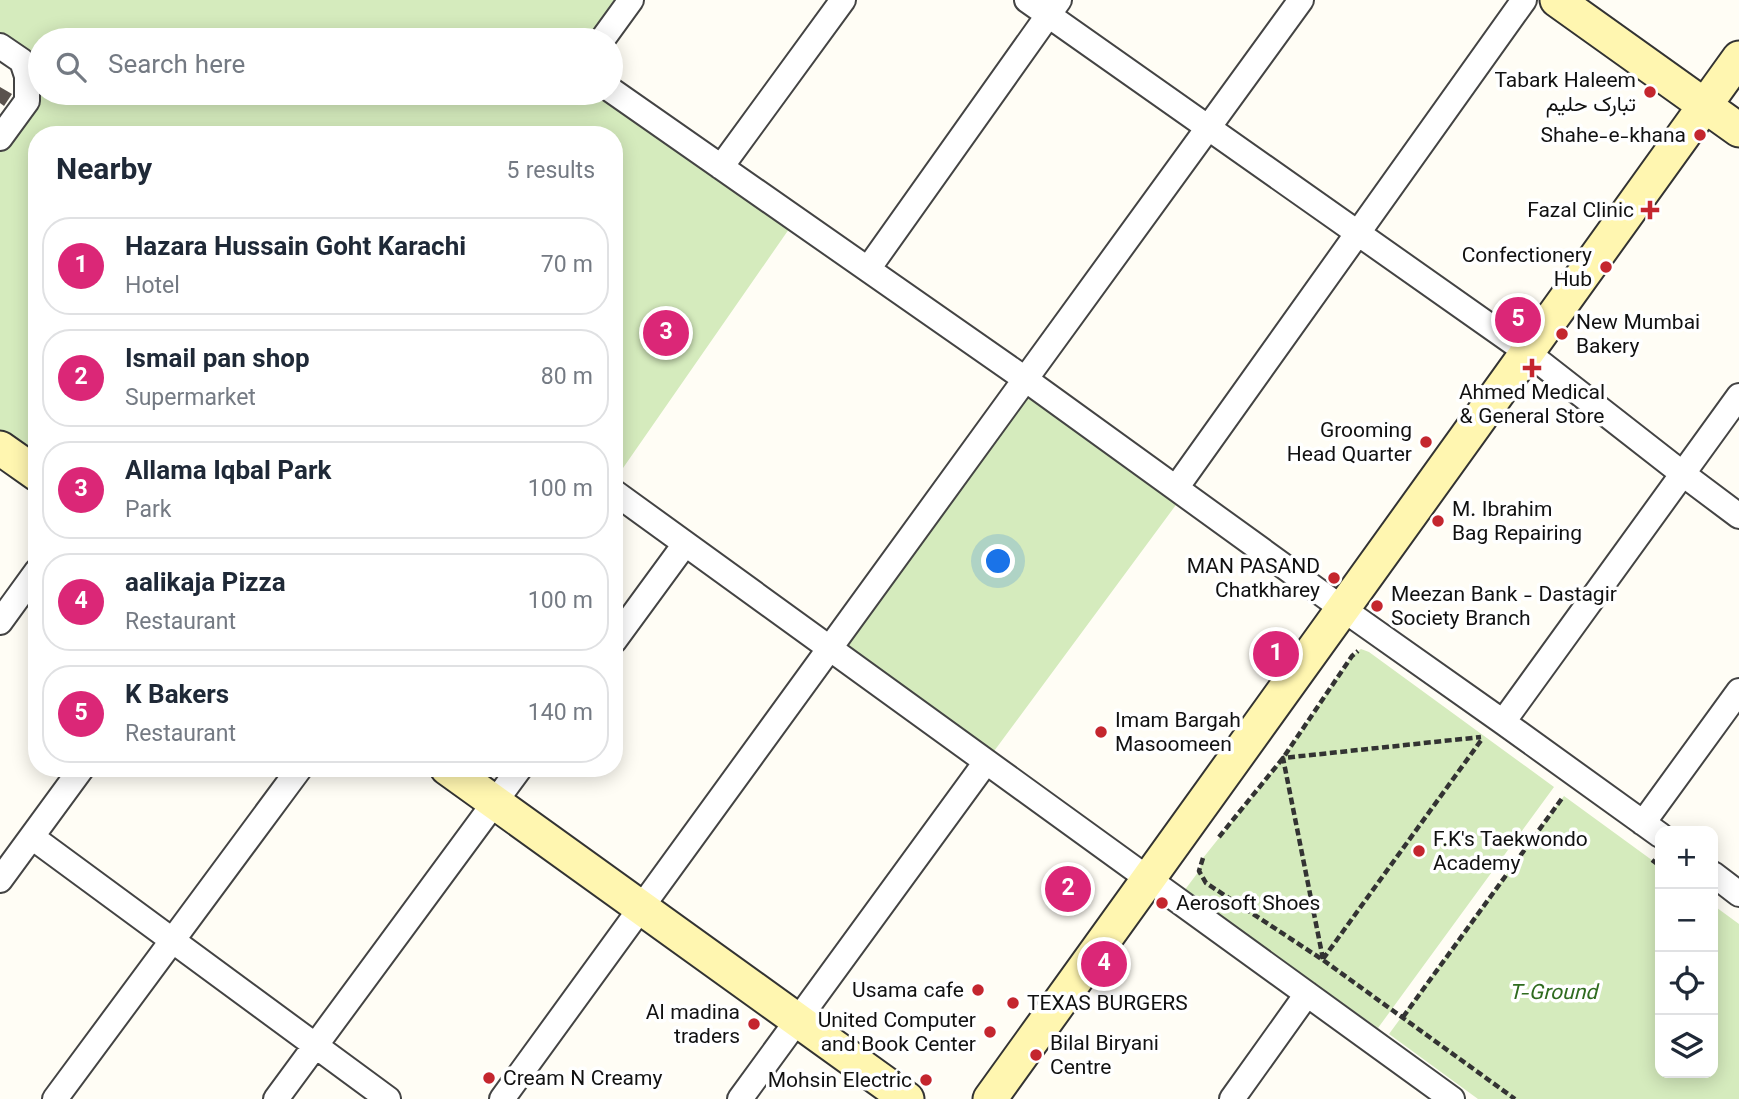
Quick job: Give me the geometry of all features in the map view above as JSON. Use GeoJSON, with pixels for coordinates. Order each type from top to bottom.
{"type":"FeatureCollection","features":[{"type":"Feature","properties":{"kind":"street"},"geometry":{"type":"LineString","coordinates":[[611,28],[631,0]]}},
{"type":"Feature","properties":{"kind":"street"},"geometry":{"type":"LineString","coordinates":[[721,167],[843,0]]}},
{"type":"Feature","properties":{"kind":"street"},"geometry":{"type":"LineString","coordinates":[[1027,0],[1054,7],[1208,127],[1528,353],[1739,516]]}},
{"type":"Feature","properties":{"kind":"street"},"geometry":{"type":"LineString","coordinates":[[502,1099],[1300,0]]}},
{"type":"Feature","properties":{"kind":"street"},"geometry":{"type":"LineString","coordinates":[[1176,488],[1524,0]]}},
{"type":"Feature","properties":{"kind":"street"},"geometry":{"type":"LineString","coordinates":[[1557,0],[1739,130]]}},
{"type":"Feature","properties":{"kind":"street"},"geometry":{"type":"LineString","coordinates":[[867,269],[1054,7]]}},
{"type":"Feature","properties":{"kind":"street"},"geometry":{"type":"LineString","coordinates":[[0,46],[22,61],[27,76],[27,101],[0,138]]}},
{"type":"Feature","properties":{"kind":"street"},"geometry":{"type":"LineString","coordinates":[[990,1099],[1739,58]]}},
{"type":"Feature","properties":{"kind":"street"},"geometry":{"type":"LineString","coordinates":[[623,98],[1026,379],[1652,829],[1739,691]]}},
{"type":"Feature","properties":{"kind":"street"},"geometry":{"type":"LineString","coordinates":[[1503,722],[1739,396]]}},
{"type":"Feature","properties":{"kind":"street"},"geometry":{"type":"LineString","coordinates":[[0,448],[28,468]]}},
{"type":"Feature","properties":{"kind":"street"},"geometry":{"type":"LineString","coordinates":[[623,499],[1449,1098]]}},
{"type":"Feature","properties":{"kind":"street"},"geometry":{"type":"LineString","coordinates":[[623,628],[685,544]]}},
{"type":"Feature","properties":{"kind":"street"},"geometry":{"type":"LineString","coordinates":[[0,621],[28,583]]}},
{"type":"Feature","properties":{"kind":"street"},"geometry":{"type":"LineString","coordinates":[[740,1099],[986,762]]}},
{"type":"Feature","properties":{"kind":"street"},"geometry":{"type":"LineString","coordinates":[[0,880],[75,777]]}},
{"type":"Feature","properties":{"kind":"street"},"geometry":{"type":"LineString","coordinates":[[55,1099],[293,777]]}},
{"type":"Feature","properties":{"kind":"street"},"geometry":{"type":"LineString","coordinates":[[459,777],[907,1099]]}},
{"type":"Feature","properties":{"kind":"street"},"geometry":{"type":"LineString","coordinates":[[276,1099],[514,777]]}},
{"type":"Feature","properties":{"kind":"street"},"geometry":{"type":"LineString","coordinates":[[32,837],[388,1099]]}},
{"type":"Feature","properties":{"kind":"street"},"geometry":{"type":"LineString","coordinates":[[1718,878],[1739,894]]}},
{"type":"Feature","properties":{"kind":"street"},"geometry":{"type":"LineString","coordinates":[[1232,1099],[1307,994]]}},
{"type":"Feature","properties":{"kind":"path"},"geometry":{"type":"LineString","coordinates":[[1219,838],[1283,758],[1352,656],[1361,649]]}},
{"type":"Feature","properties":{"kind":"path"},"geometry":{"type":"LineString","coordinates":[[1283,758],[1484,737],[1323,960]]}},
{"type":"Feature","properties":{"kind":"path"},"geometry":{"type":"LineString","coordinates":[[1283,758],[1323,960]]}},
{"type":"Feature","properties":{"kind":"path"},"geometry":{"type":"LineString","coordinates":[[1403,1017],[1564,796]]}},
{"type":"Feature","properties":{"kind":"path"},"geometry":{"type":"LineString","coordinates":[[1211,848],[1203,858],[1199,871],[1206,883],[1323,960],[1515,1099]]}},
{"type":"Feature","properties":{"kind":"path"},"geometry":{"type":"LineString","coordinates":[[1650,859],[1655,862]]}},
{"type":"Feature","properties":{"kind":"green space"},"geometry":{"type":"Polygon","coordinates":[[[0,0],[631,0],[611,28],[28,28],[28,105],[623,105],[623,101],[796,219],[623,468],[623,126],[28,126],[28,467],[0,447],[0,138],[27,76],[0,46],[0,0]]]}},
{"type":"Feature","properties":{"kind":"green space"},"geometry":{"type":"Polygon","coordinates":[[[1025,379],[1184,494],[986,762],[829,648],[1025,379]]]}},
{"type":"Feature","properties":{"kind":"green space"},"geometry":{"type":"Polygon","coordinates":[[[1361,649],[1369,652],[1554,787],[1378,1028],[1184,891],[1199,871],[1203,858],[1283,758],[1352,656],[1361,649]]]}},
{"type":"Feature","properties":{"kind":"green space","name":"T-Ground"},"geometry":{"type":"Polygon","coordinates":[[[1564,796],[1655,862],[1655,1078],[1718,1078],[1718,909],[1739,924],[1739,1099],[1478,1099],[1389,1034],[1564,796]]]}},
{"type":"Feature","properties":{"kind":"building"},"geometry":{"type":"Polygon","coordinates":[[[0,87],[12,94],[4,106],[0,103],[0,87]]]}},
{"type":"Feature","properties":{"kind":"place","name":"Tabark Haleem تبارک حلیم"},"geometry":{"type":"Point","coordinates":[1650,92]}},
{"type":"Feature","properties":{"kind":"place","name":"Shahe-e-khana"},"geometry":{"type":"Point","coordinates":[1700,135]}},
{"type":"Feature","properties":{"kind":"place","name":"Fazal Clinic"},"geometry":{"type":"Point","coordinates":[1650,210]}},
{"type":"Feature","properties":{"kind":"place","name":"Confectionery Hub"},"geometry":{"type":"Point","coordinates":[1606,267]}},
{"type":"Feature","properties":{"kind":"place","name":"K Bakers"},"geometry":{"type":"Point","coordinates":[1518,320]}},
{"type":"Feature","properties":{"kind":"place","name":"Allama Iqbal Park"},"geometry":{"type":"Point","coordinates":[666,333]}},
{"type":"Feature","properties":{"kind":"place","name":"New Mumbai Bakery"},"geometry":{"type":"Point","coordinates":[1562,334]}},
{"type":"Feature","properties":{"kind":"place","name":"Ahmed Medical & General Store"},"geometry":{"type":"Point","coordinates":[1532,368]}},
{"type":"Feature","properties":{"kind":"place","name":"Grooming Head Quarter"},"geometry":{"type":"Point","coordinates":[1426,442]}},
{"type":"Feature","properties":{"kind":"place","name":"M. Ibrahim Bag Repairing"},"geometry":{"type":"Point","coordinates":[1438,521]}},
{"type":"Feature","properties":{"kind":"place","name":"MAN PASAND Chatkharey"},"geometry":{"type":"Point","coordinates":[1334,578]}},
{"type":"Feature","properties":{"kind":"place","name":"Meezan Bank - Dastagir Society Branch"},"geometry":{"type":"Point","coordinates":[1377,606]}},
{"type":"Feature","properties":{"kind":"place","name":"Hazara Hussain Goht Karachi"},"geometry":{"type":"Point","coordinates":[1276,654]}},
{"type":"Feature","properties":{"kind":"place","name":"Imam Bargah Masoomeen"},"geometry":{"type":"Point","coordinates":[1101,732]}},
{"type":"Feature","properties":{"kind":"place","name":"F.K's Taekwondo Academy"},"geometry":{"type":"Point","coordinates":[1419,851]}},
{"type":"Feature","properties":{"kind":"place","name":"Ismail pan shop"},"geometry":{"type":"Point","coordinates":[1068,889]}},
{"type":"Feature","properties":{"kind":"place","name":"Aerosoft Shoes"},"geometry":{"type":"Point","coordinates":[1162,903]}},
{"type":"Feature","properties":{"kind":"place","name":"aalikaja Pizza"},"geometry":{"type":"Point","coordinates":[1104,964]}},
{"type":"Feature","properties":{"kind":"place","name":"Usama cafe"},"geometry":{"type":"Point","coordinates":[978,990]}},
{"type":"Feature","properties":{"kind":"place","name":"TEXAS BURGERS"},"geometry":{"type":"Point","coordinates":[1013,1003]}},
{"type":"Feature","properties":{"kind":"place","name":"Al madina traders"},"geometry":{"type":"Point","coordinates":[754,1024]}},
{"type":"Feature","properties":{"kind":"place","name":"United Computer and Book Center"},"geometry":{"type":"Point","coordinates":[990,1032]}},
{"type":"Feature","properties":{"kind":"place","name":"Bilal Biryani Centre"},"geometry":{"type":"Point","coordinates":[1036,1055]}},
{"type":"Feature","properties":{"kind":"place","name":"Cream N Creamy"},"geometry":{"type":"Point","coordinates":[489,1078]}},
{"type":"Feature","properties":{"kind":"place","name":"Mohsin Electric"},"geometry":{"type":"Point","coordinates":[926,1080]}}]}
